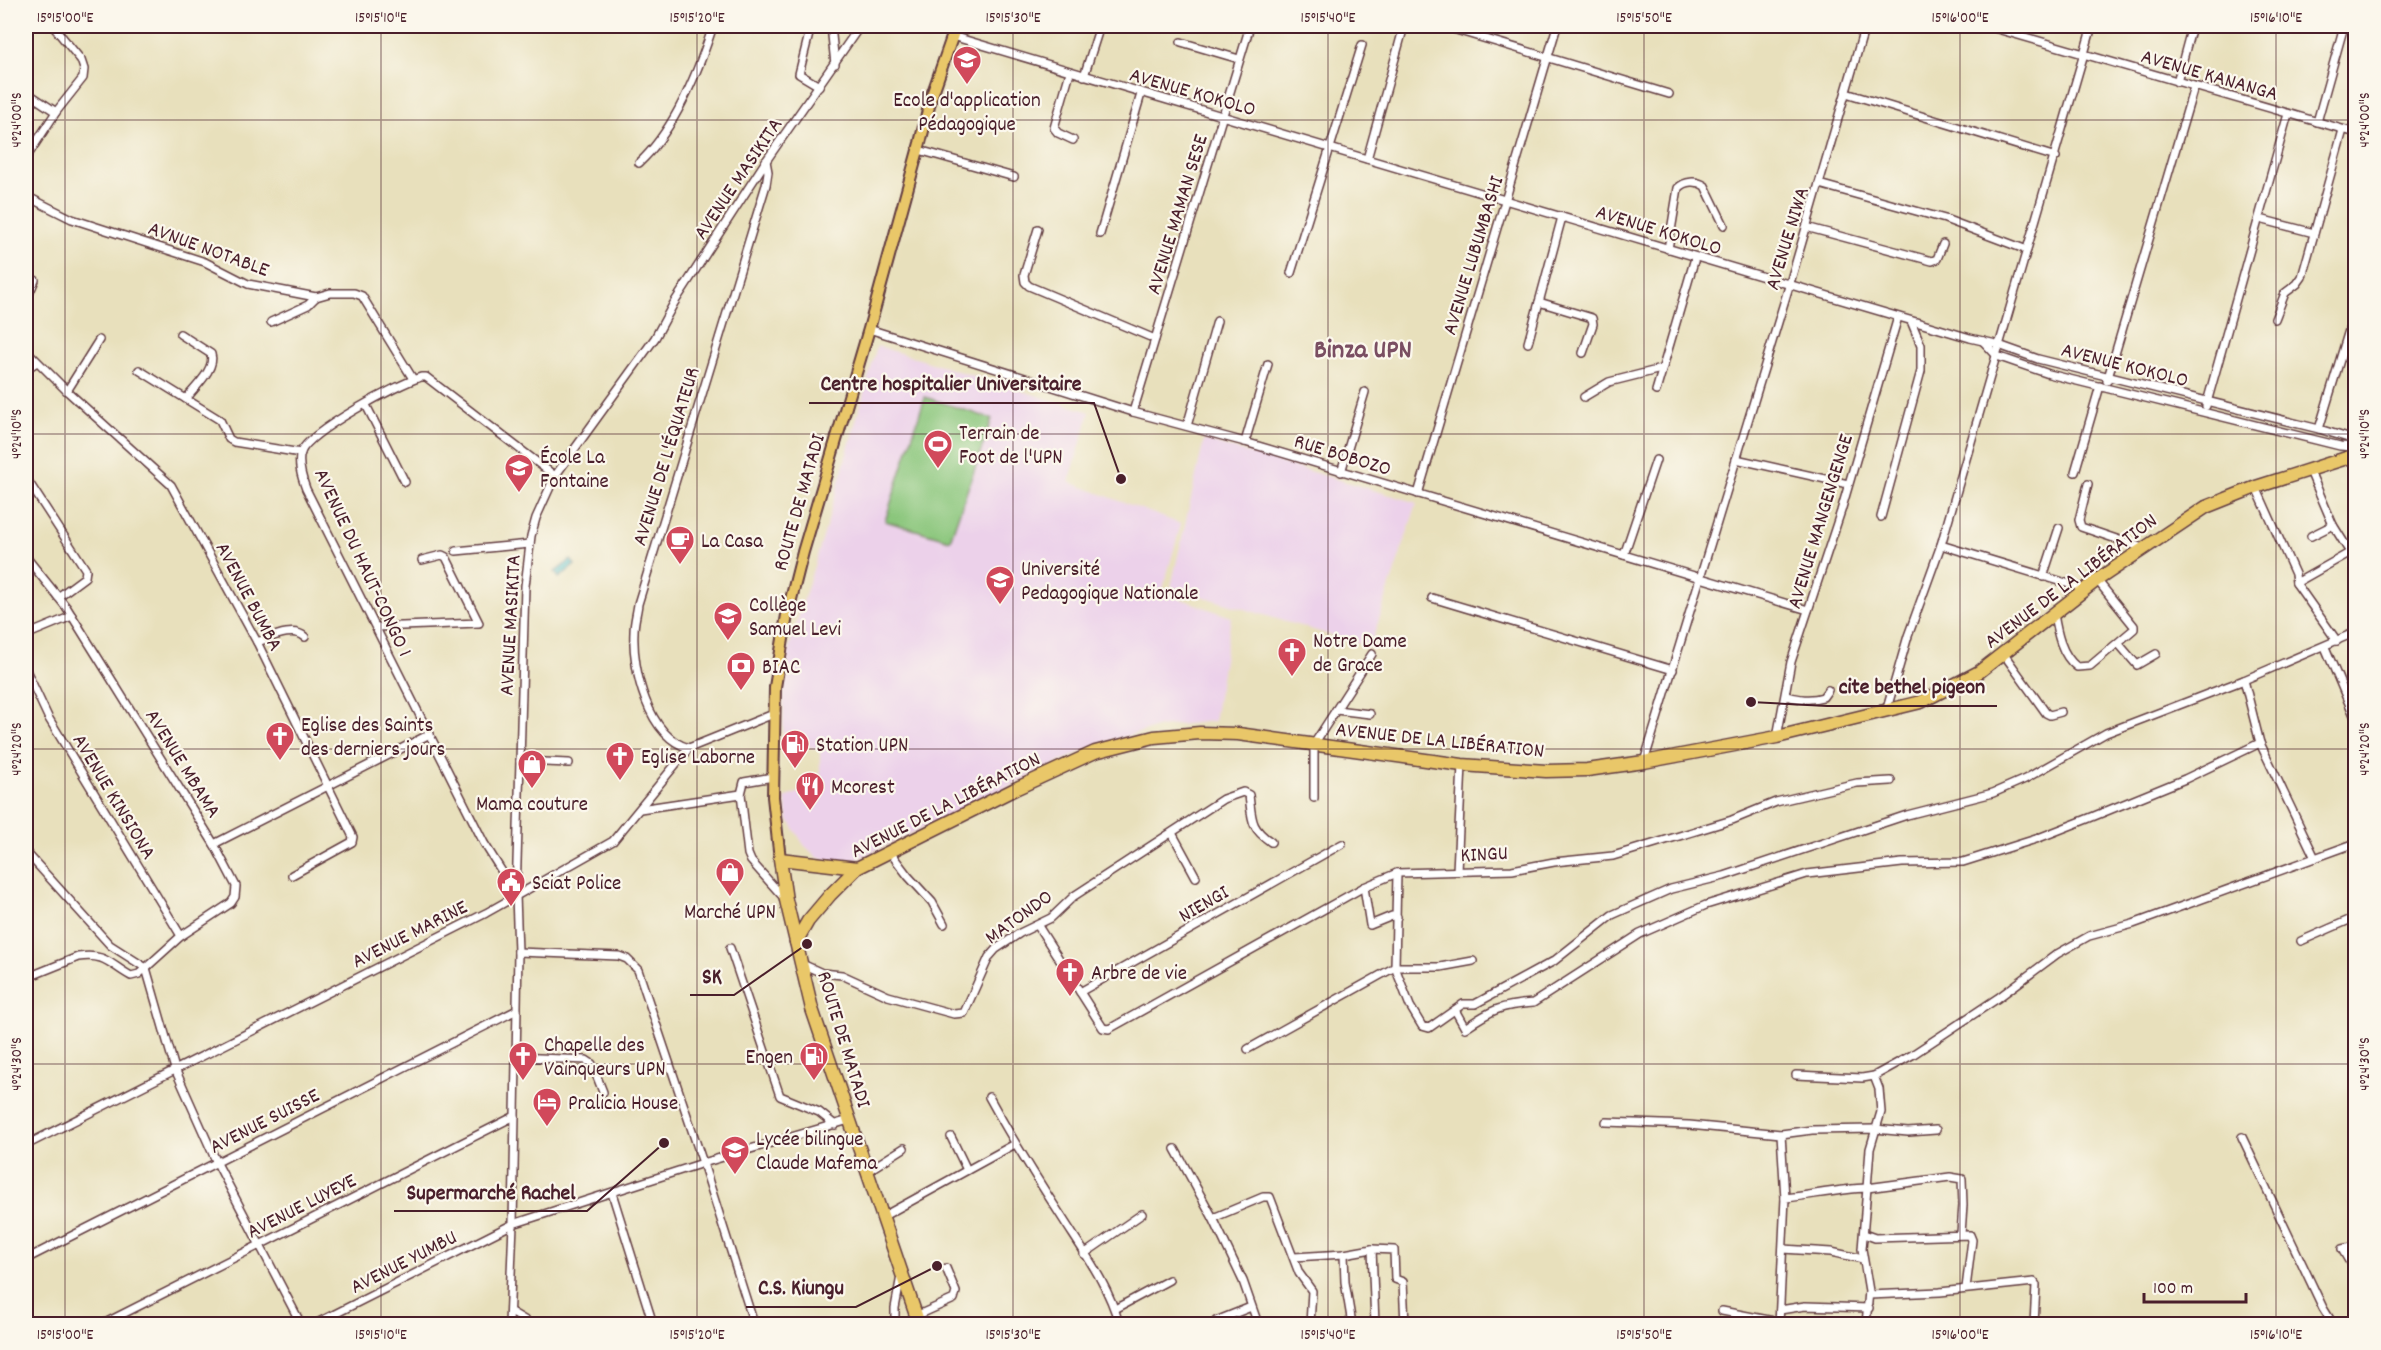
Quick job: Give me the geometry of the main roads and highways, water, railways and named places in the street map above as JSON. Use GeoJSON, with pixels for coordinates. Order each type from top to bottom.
{"type":"FeatureCollection","features":[{"type":"Feature","properties":{"kind":"highway","name":"AVENUE DE LA LIBÉRATION"},"geometry":{"type":"LineString","coordinates":[[796,942],[808,921],[826,899],[857,868],[1095,752],[1154,737],[1200,733],[1238,734],[1462,765],[1546,771],[1587,770],[1644,762],[1777,737],[1920,702],[1979,672],[2097,580],[2206,507],[2256,487],[2310,471],[2355,450]]}},
{"type":"Feature","properties":{"kind":"highway"},"geometry":{"type":"LineString","coordinates":[[780,859],[857,868]]}},
{"type":"Feature","properties":{"kind":"highway","name":"ROUTE DE MATADI"},"geometry":{"type":"LineString","coordinates":[[780,859],[786,900],[812,1009],[917,1320]]}},
{"type":"Feature","properties":{"kind":"main road","name":"ROUTE DE MATADI"},"geometry":{"type":"LineString","coordinates":[[780,859],[773,777],[775,687],[787,615],[803,552],[919,150],[931,98],[954,31]]}},
{"type":"Feature","properties":{"kind":"water"},"geometry":{"type":"Polygon","coordinates":[[[571,560],[575,565],[559,578],[555,572],[571,560]]]}},
{"type":"Feature","properties":{"kind":"place","name":"Ecole d'application Pédagogique"},"geometry":{"type":"Point","coordinates":[967,86]}},
{"type":"Feature","properties":{"kind":"place","name":"Terrain de Foot de l'UPN"},"geometry":{"type":"Point","coordinates":[938,470]}},
{"type":"Feature","properties":{"kind":"place","name":"Centre hospitalier Universitaire"},"geometry":{"type":"Point","coordinates":[1121,479]}},
{"type":"Feature","properties":{"kind":"place","name":"École La Fontaine"},"geometry":{"type":"Point","coordinates":[519,494]}},
{"type":"Feature","properties":{"kind":"place","name":"La Casa"},"geometry":{"type":"Point","coordinates":[680,566]}},
{"type":"Feature","properties":{"kind":"place","name":"Université Pedagogique Nationale"},"geometry":{"type":"Point","coordinates":[1000,606]}},
{"type":"Feature","properties":{"kind":"place","name":"Collège Samuel Levi"},"geometry":{"type":"Point","coordinates":[728,642]}},
{"type":"Feature","properties":{"kind":"place","name":"Notre Dame de Grace"},"geometry":{"type":"Point","coordinates":[1292,678]}},
{"type":"Feature","properties":{"kind":"place","name":"BIAC"},"geometry":{"type":"Point","coordinates":[741,692]}},
{"type":"Feature","properties":{"kind":"place","name":"cite bethel pigeon"},"geometry":{"type":"Point","coordinates":[1751,702]}},
{"type":"Feature","properties":{"kind":"place","name":"Eglise des Saints des derniers jours"},"geometry":{"type":"Point","coordinates":[280,762]}},
{"type":"Feature","properties":{"kind":"place","name":"Station UPN"},"geometry":{"type":"Point","coordinates":[795,770]}},
{"type":"Feature","properties":{"kind":"place","name":"Eglise Laborne"},"geometry":{"type":"Point","coordinates":[620,782]}},
{"type":"Feature","properties":{"kind":"place","name":"Mama couture"},"geometry":{"type":"Point","coordinates":[532,790]}},
{"type":"Feature","properties":{"kind":"place","name":"Mcorest"},"geometry":{"type":"Point","coordinates":[810,812]}},
{"type":"Feature","properties":{"kind":"place","name":"Marché UPN"},"geometry":{"type":"Point","coordinates":[730,898]}},
{"type":"Feature","properties":{"kind":"place","name":"Sciat Police"},"geometry":{"type":"Point","coordinates":[511,908]}},
{"type":"Feature","properties":{"kind":"place","name":"SK"},"geometry":{"type":"Point","coordinates":[807,944]}},
{"type":"Feature","properties":{"kind":"place","name":"Arbre de vie"},"geometry":{"type":"Point","coordinates":[1070,998]}},
{"type":"Feature","properties":{"kind":"place","name":"Chapelle des Vainqueurs UPN"},"geometry":{"type":"Point","coordinates":[523,1082]}},
{"type":"Feature","properties":{"kind":"place","name":"Engen"},"geometry":{"type":"Point","coordinates":[814,1082]}},
{"type":"Feature","properties":{"kind":"place","name":"Pralicia House"},"geometry":{"type":"Point","coordinates":[547,1128]}},
{"type":"Feature","properties":{"kind":"place","name":"Supermarché Rachel"},"geometry":{"type":"Point","coordinates":[664,1143]}},
{"type":"Feature","properties":{"kind":"place","name":"Lycée bilingue Claude Mafema"},"geometry":{"type":"Point","coordinates":[735,1176]}},
{"type":"Feature","properties":{"kind":"place","name":"C.S. Kiungu"},"geometry":{"type":"Point","coordinates":[937,1266]}},
{"type":"Feature","properties":{"kind":"district","name":"Binza UPN"},"geometry":{"type":"Point","coordinates":[1363,348]}}]}
